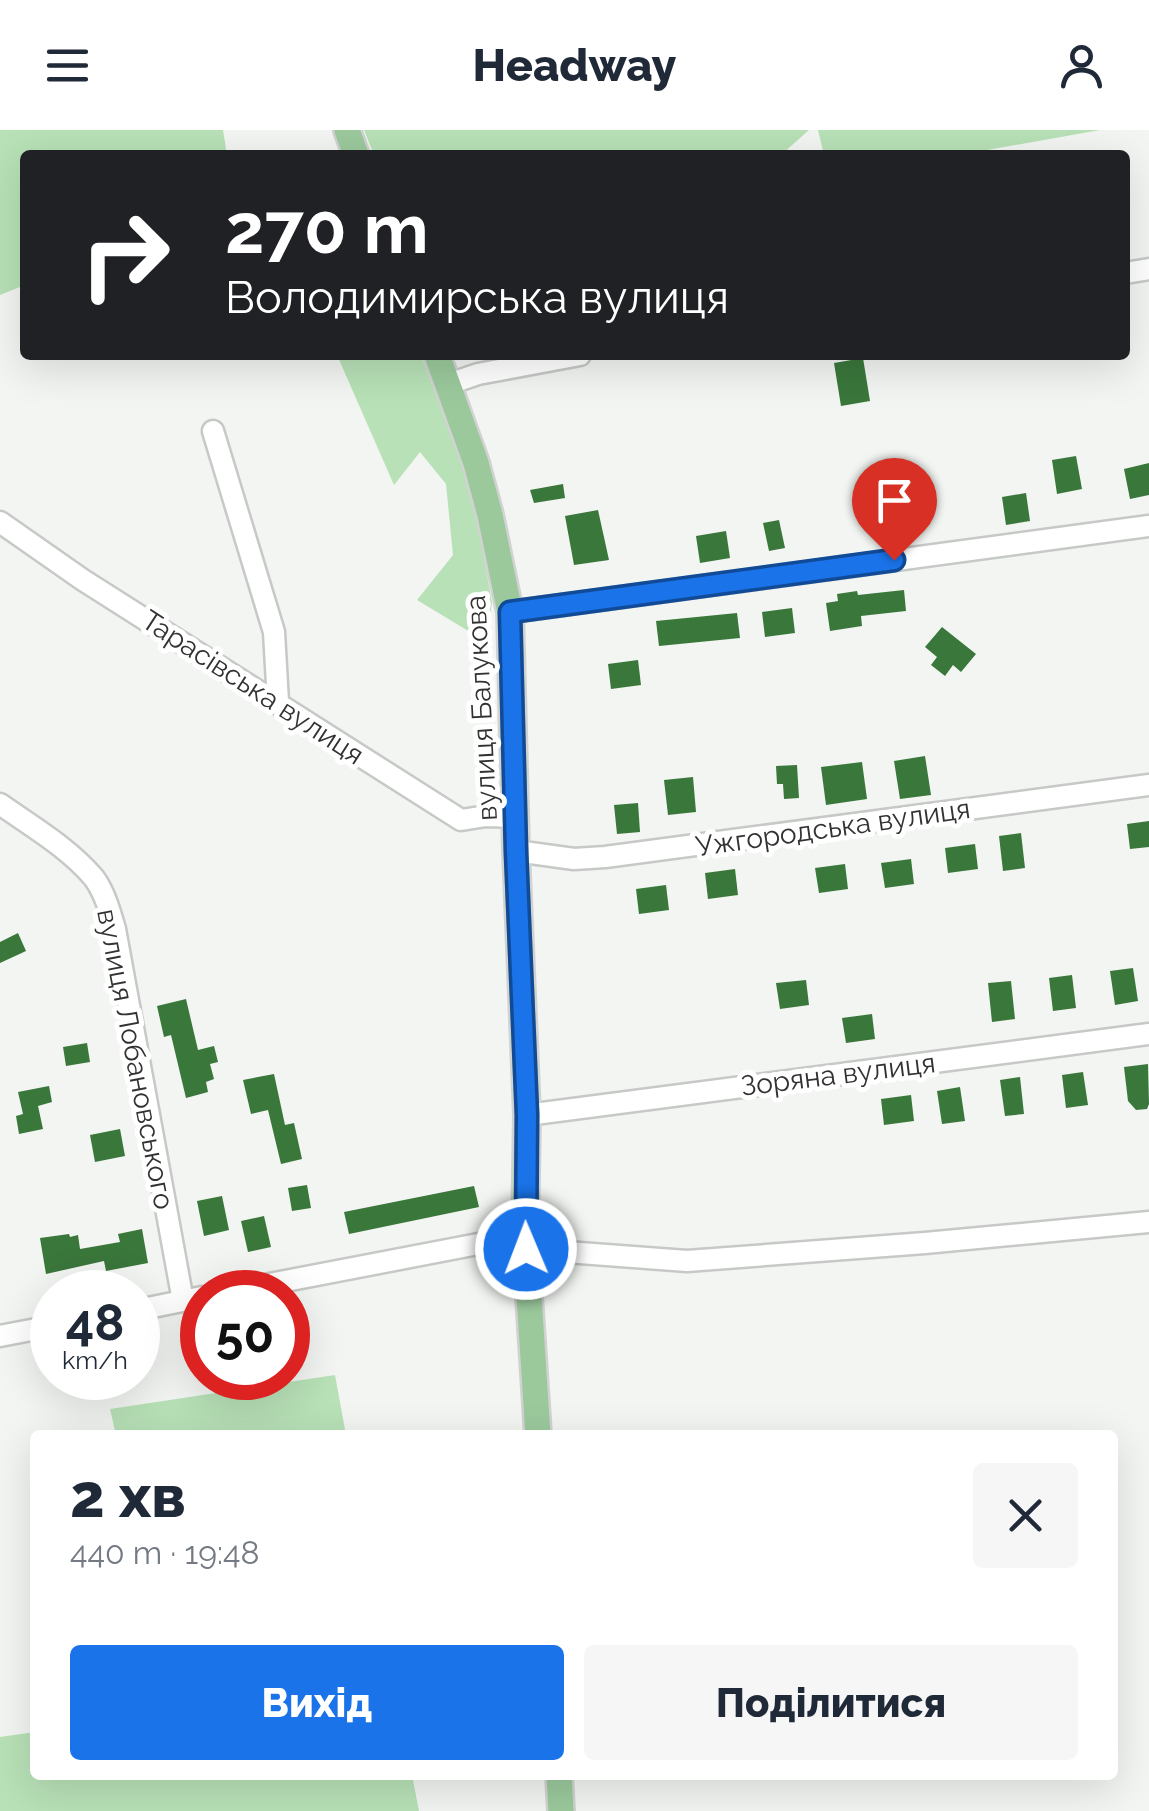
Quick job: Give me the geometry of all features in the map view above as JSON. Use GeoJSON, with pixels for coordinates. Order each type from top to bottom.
{"type":"FeatureCollection","features":[{"type":"Feature","properties":{"kind":"main road","name":"вулиця Балукова"},"geometry":{"type":"LineString","coordinates":[[439,360],[476,463],[510,612],[527,1115],[526,1242],[538,1430]]}},
{"type":"Feature","properties":{"kind":"main road"},"geometry":{"type":"LineString","coordinates":[[559,1780],[561,1811]]}},
{"type":"Feature","properties":{"kind":"street"},"geometry":{"type":"LineString","coordinates":[[449,384],[478,374],[553,360]]}},
{"type":"Feature","properties":{"kind":"street"},"geometry":{"type":"LineString","coordinates":[[213,431],[274,632],[278,702]]}},
{"type":"Feature","properties":{"kind":"street","name":"Тарасівська вулиця"},"geometry":{"type":"LineString","coordinates":[[0,522],[83,580],[461,820],[517,817]]}},
{"type":"Feature","properties":{"kind":"street"},"geometry":{"type":"LineString","coordinates":[[510,612],[1149,526]]}},
{"type":"Feature","properties":{"kind":"street","name":"Ужгородська вулиця"},"geometry":{"type":"LineString","coordinates":[[516,852],[605,857],[1149,784]]}},
{"type":"Feature","properties":{"kind":"street","name":"вулиця Лобановського"},"geometry":{"type":"LineString","coordinates":[[0,804],[78,863],[95,880],[107,901],[187,1270]]}},
{"type":"Feature","properties":{"kind":"street","name":"Зоряна вулиця"},"geometry":{"type":"LineString","coordinates":[[527,1115],[1149,1034]]}},
{"type":"Feature","properties":{"kind":"street"},"geometry":{"type":"LineString","coordinates":[[310,1278],[526,1242],[688,1261],[1149,1222]]}},
{"type":"Feature","properties":{"kind":"street"},"geometry":{"type":"LineString","coordinates":[[0,1336],[30,1330]]}},
{"type":"Feature","properties":{"kind":"green space"},"geometry":{"type":"Polygon","coordinates":[[[0,130],[223,130],[226,150],[20,150],[20,287],[0,295],[0,130]]]}},
{"type":"Feature","properties":{"kind":"green space"},"geometry":{"type":"Polygon","coordinates":[[[364,130],[809,130],[787,150],[372,150],[364,130]]]}},
{"type":"Feature","properties":{"kind":"green space"},"geometry":{"type":"Polygon","coordinates":[[[818,130],[1100,130],[987,150],[823,150],[818,130]]]}},
{"type":"Feature","properties":{"kind":"green space"},"geometry":{"type":"Polygon","coordinates":[[[339,360],[423,360],[467,478],[477,519],[492,603],[485,641],[417,600],[453,555],[446,484],[420,452],[394,485],[339,360]]]}},
{"type":"Feature","properties":{"kind":"green space"},"geometry":{"type":"Polygon","coordinates":[[[335,1375],[345,1430],[115,1430],[110,1409],[180,1398],[310,1400],[310,1379],[335,1375]]]}},
{"type":"Feature","properties":{"kind":"green space"},"geometry":{"type":"Polygon","coordinates":[[[30,1733],[30,1780],[413,1780],[419,1811],[0,1811],[0,1737],[30,1733]]]}},
{"type":"Feature","properties":{"kind":"building"},"geometry":{"type":"Polygon","coordinates":[[[863,360],[870,401],[841,406],[834,363],[863,360]]]}},
{"type":"Feature","properties":{"kind":"building"},"geometry":{"type":"Polygon","coordinates":[[[1076,456],[1082,489],[1057,494],[1052,460],[1076,456]]]}},
{"type":"Feature","properties":{"kind":"building"},"geometry":{"type":"Polygon","coordinates":[[[1149,463],[1149,495],[1130,499],[1124,469],[1149,463]]]}},
{"type":"Feature","properties":{"kind":"building"},"geometry":{"type":"Polygon","coordinates":[[[563,484],[565,498],[534,503],[530,490],[563,484]]]}},
{"type":"Feature","properties":{"kind":"building"},"geometry":{"type":"Polygon","coordinates":[[[1026,493],[1030,521],[1006,525],[1002,497],[1026,493]]]}},
{"type":"Feature","properties":{"kind":"building"},"geometry":{"type":"Polygon","coordinates":[[[598,510],[609,560],[574,565],[565,516],[598,510]]]}},
{"type":"Feature","properties":{"kind":"building"},"geometry":{"type":"Polygon","coordinates":[[[779,520],[785,548],[769,551],[763,523],[779,520]]]}},
{"type":"Feature","properties":{"kind":"building"},"geometry":{"type":"Polygon","coordinates":[[[726,531],[730,558],[700,563],[696,536],[726,531]]]}},
{"type":"Feature","properties":{"kind":"building"},"geometry":{"type":"Polygon","coordinates":[[[904,590],[906,611],[861,616],[862,626],[830,631],[826,603],[838,601],[837,594],[904,590]]]}},
{"type":"Feature","properties":{"kind":"building"},"geometry":{"type":"Polygon","coordinates":[[[792,608],[795,633],[765,637],[762,612],[792,608]]]}},
{"type":"Feature","properties":{"kind":"building"},"geometry":{"type":"Polygon","coordinates":[[[737,613],[740,638],[659,646],[656,621],[737,613]]]}},
{"type":"Feature","properties":{"kind":"building"},"geometry":{"type":"Polygon","coordinates":[[[942,627],[976,654],[961,672],[953,665],[945,676],[931,665],[937,657],[925,647],[942,627]]]}},
{"type":"Feature","properties":{"kind":"building"},"geometry":{"type":"Polygon","coordinates":[[[638,660],[641,685],[611,689],[608,664],[638,660]]]}},
{"type":"Feature","properties":{"kind":"building"},"geometry":{"type":"Polygon","coordinates":[[[925,756],[931,795],[900,799],[894,761],[925,756]]]}},
{"type":"Feature","properties":{"kind":"building"},"geometry":{"type":"Polygon","coordinates":[[[862,762],[867,799],[826,805],[821,767],[862,762]]]}},
{"type":"Feature","properties":{"kind":"building"},"geometry":{"type":"Polygon","coordinates":[[[797,765],[799,798],[784,799],[783,784],[777,784],[776,766],[797,765]]]}},
{"type":"Feature","properties":{"kind":"building"},"geometry":{"type":"Polygon","coordinates":[[[693,777],[696,812],[668,815],[664,780],[693,777]]]}},
{"type":"Feature","properties":{"kind":"building"},"geometry":{"type":"Polygon","coordinates":[[[638,803],[640,832],[617,834],[614,805],[638,803]]]}},
{"type":"Feature","properties":{"kind":"building"},"geometry":{"type":"Polygon","coordinates":[[[1149,821],[1149,847],[1130,849],[1127,824],[1149,821]]]}},
{"type":"Feature","properties":{"kind":"building"},"geometry":{"type":"Polygon","coordinates":[[[1021,833],[1025,868],[1003,871],[999,836],[1021,833]]]}},
{"type":"Feature","properties":{"kind":"building"},"geometry":{"type":"Polygon","coordinates":[[[975,844],[978,869],[948,873],[945,848],[975,844]]]}},
{"type":"Feature","properties":{"kind":"building"},"geometry":{"type":"Polygon","coordinates":[[[911,859],[914,884],[885,888],[881,863],[911,859]]]}},
{"type":"Feature","properties":{"kind":"building"},"geometry":{"type":"Polygon","coordinates":[[[845,864],[848,889],[819,893],[815,868],[845,864]]]}},
{"type":"Feature","properties":{"kind":"building"},"geometry":{"type":"Polygon","coordinates":[[[735,869],[738,895],[708,899],[705,873],[735,869]]]}},
{"type":"Feature","properties":{"kind":"building"},"geometry":{"type":"Polygon","coordinates":[[[666,885],[669,910],[639,914],[636,889],[666,885]]]}},
{"type":"Feature","properties":{"kind":"building"},"geometry":{"type":"Polygon","coordinates":[[[18,933],[26,951],[0,963],[0,942],[18,933]]]}},
{"type":"Feature","properties":{"kind":"building"},"geometry":{"type":"Polygon","coordinates":[[[1133,968],[1138,1001],[1115,1005],[1110,971],[1133,968]]]}},
{"type":"Feature","properties":{"kind":"building"},"geometry":{"type":"Polygon","coordinates":[[[1072,975],[1076,1008],[1053,1011],[1049,978],[1072,975]]]}},
{"type":"Feature","properties":{"kind":"building"},"geometry":{"type":"Polygon","coordinates":[[[806,980],[809,1005],[780,1009],[776,983],[806,980]]]}},
{"type":"Feature","properties":{"kind":"building"},"geometry":{"type":"Polygon","coordinates":[[[1011,981],[1015,1019],[992,1022],[988,983],[1011,981]]]}},
{"type":"Feature","properties":{"kind":"building"},"geometry":{"type":"Polygon","coordinates":[[[186,999],[198,1050],[214,1046],[218,1062],[210,1064],[214,1079],[206,1082],[208,1092],[186,1098],[171,1035],[164,1037],[157,1006],[186,999]]]}},
{"type":"Feature","properties":{"kind":"building"},"geometry":{"type":"Polygon","coordinates":[[[872,1014],[875,1039],[846,1043],[842,1018],[872,1014]]]}},
{"type":"Feature","properties":{"kind":"building"},"geometry":{"type":"Polygon","coordinates":[[[87,1043],[90,1062],[66,1066],[63,1047],[87,1043]]]}},
{"type":"Feature","properties":{"kind":"building"},"geometry":{"type":"Polygon","coordinates":[[[1148,1064],[1149,1104],[1147,1109],[1136,1110],[1128,1101],[1124,1067],[1148,1064]]]}},
{"type":"Feature","properties":{"kind":"building"},"geometry":{"type":"Polygon","coordinates":[[[1083,1072],[1088,1105],[1066,1108],[1062,1075],[1083,1072]]]}},
{"type":"Feature","properties":{"kind":"building"},"geometry":{"type":"Polygon","coordinates":[[[274,1074],[285,1125],[294,1123],[302,1159],[281,1164],[268,1110],[251,1114],[243,1080],[274,1074]]]}},
{"type":"Feature","properties":{"kind":"building"},"geometry":{"type":"Polygon","coordinates":[[[1020,1077],[1024,1114],[1005,1116],[1000,1080],[1020,1077]]]}},
{"type":"Feature","properties":{"kind":"building"},"geometry":{"type":"Polygon","coordinates":[[[49,1086],[52,1102],[38,1106],[43,1129],[19,1134],[16,1116],[23,1114],[18,1092],[49,1086]]]}},
{"type":"Feature","properties":{"kind":"building"},"geometry":{"type":"Polygon","coordinates":[[[960,1087],[965,1121],[942,1124],[937,1091],[960,1087]]]}},
{"type":"Feature","properties":{"kind":"building"},"geometry":{"type":"Polygon","coordinates":[[[911,1095],[914,1121],[884,1125],[881,1099],[911,1095]]]}},
{"type":"Feature","properties":{"kind":"building"},"geometry":{"type":"Polygon","coordinates":[[[120,1129],[125,1156],[95,1162],[90,1135],[120,1129]]]}},
{"type":"Feature","properties":{"kind":"building"},"geometry":{"type":"Polygon","coordinates":[[[307,1185],[311,1208],[292,1211],[288,1188],[307,1185]]]}},
{"type":"Feature","properties":{"kind":"building"},"geometry":{"type":"Polygon","coordinates":[[[474,1186],[479,1207],[349,1234],[344,1212],[474,1186]]]}},
{"type":"Feature","properties":{"kind":"building"},"geometry":{"type":"Polygon","coordinates":[[[222,1196],[229,1230],[204,1236],[197,1201],[222,1196]]]}},
{"type":"Feature","properties":{"kind":"building"},"geometry":{"type":"Polygon","coordinates":[[[264,1216],[271,1247],[248,1252],[241,1221],[264,1216]]]}},
{"type":"Feature","properties":{"kind":"building"},"geometry":{"type":"Polygon","coordinates":[[[142,1229],[148,1263],[106,1270],[104,1261],[45,1270],[40,1238],[78,1235],[80,1249],[120,1242],[118,1234],[142,1229]]]}},
{"type":"Feature","properties":{"kind":"route"},"geometry":{"type":"LineString","coordinates":[[526,1249],[527,1115],[510,612],[894,560]]}}]}
